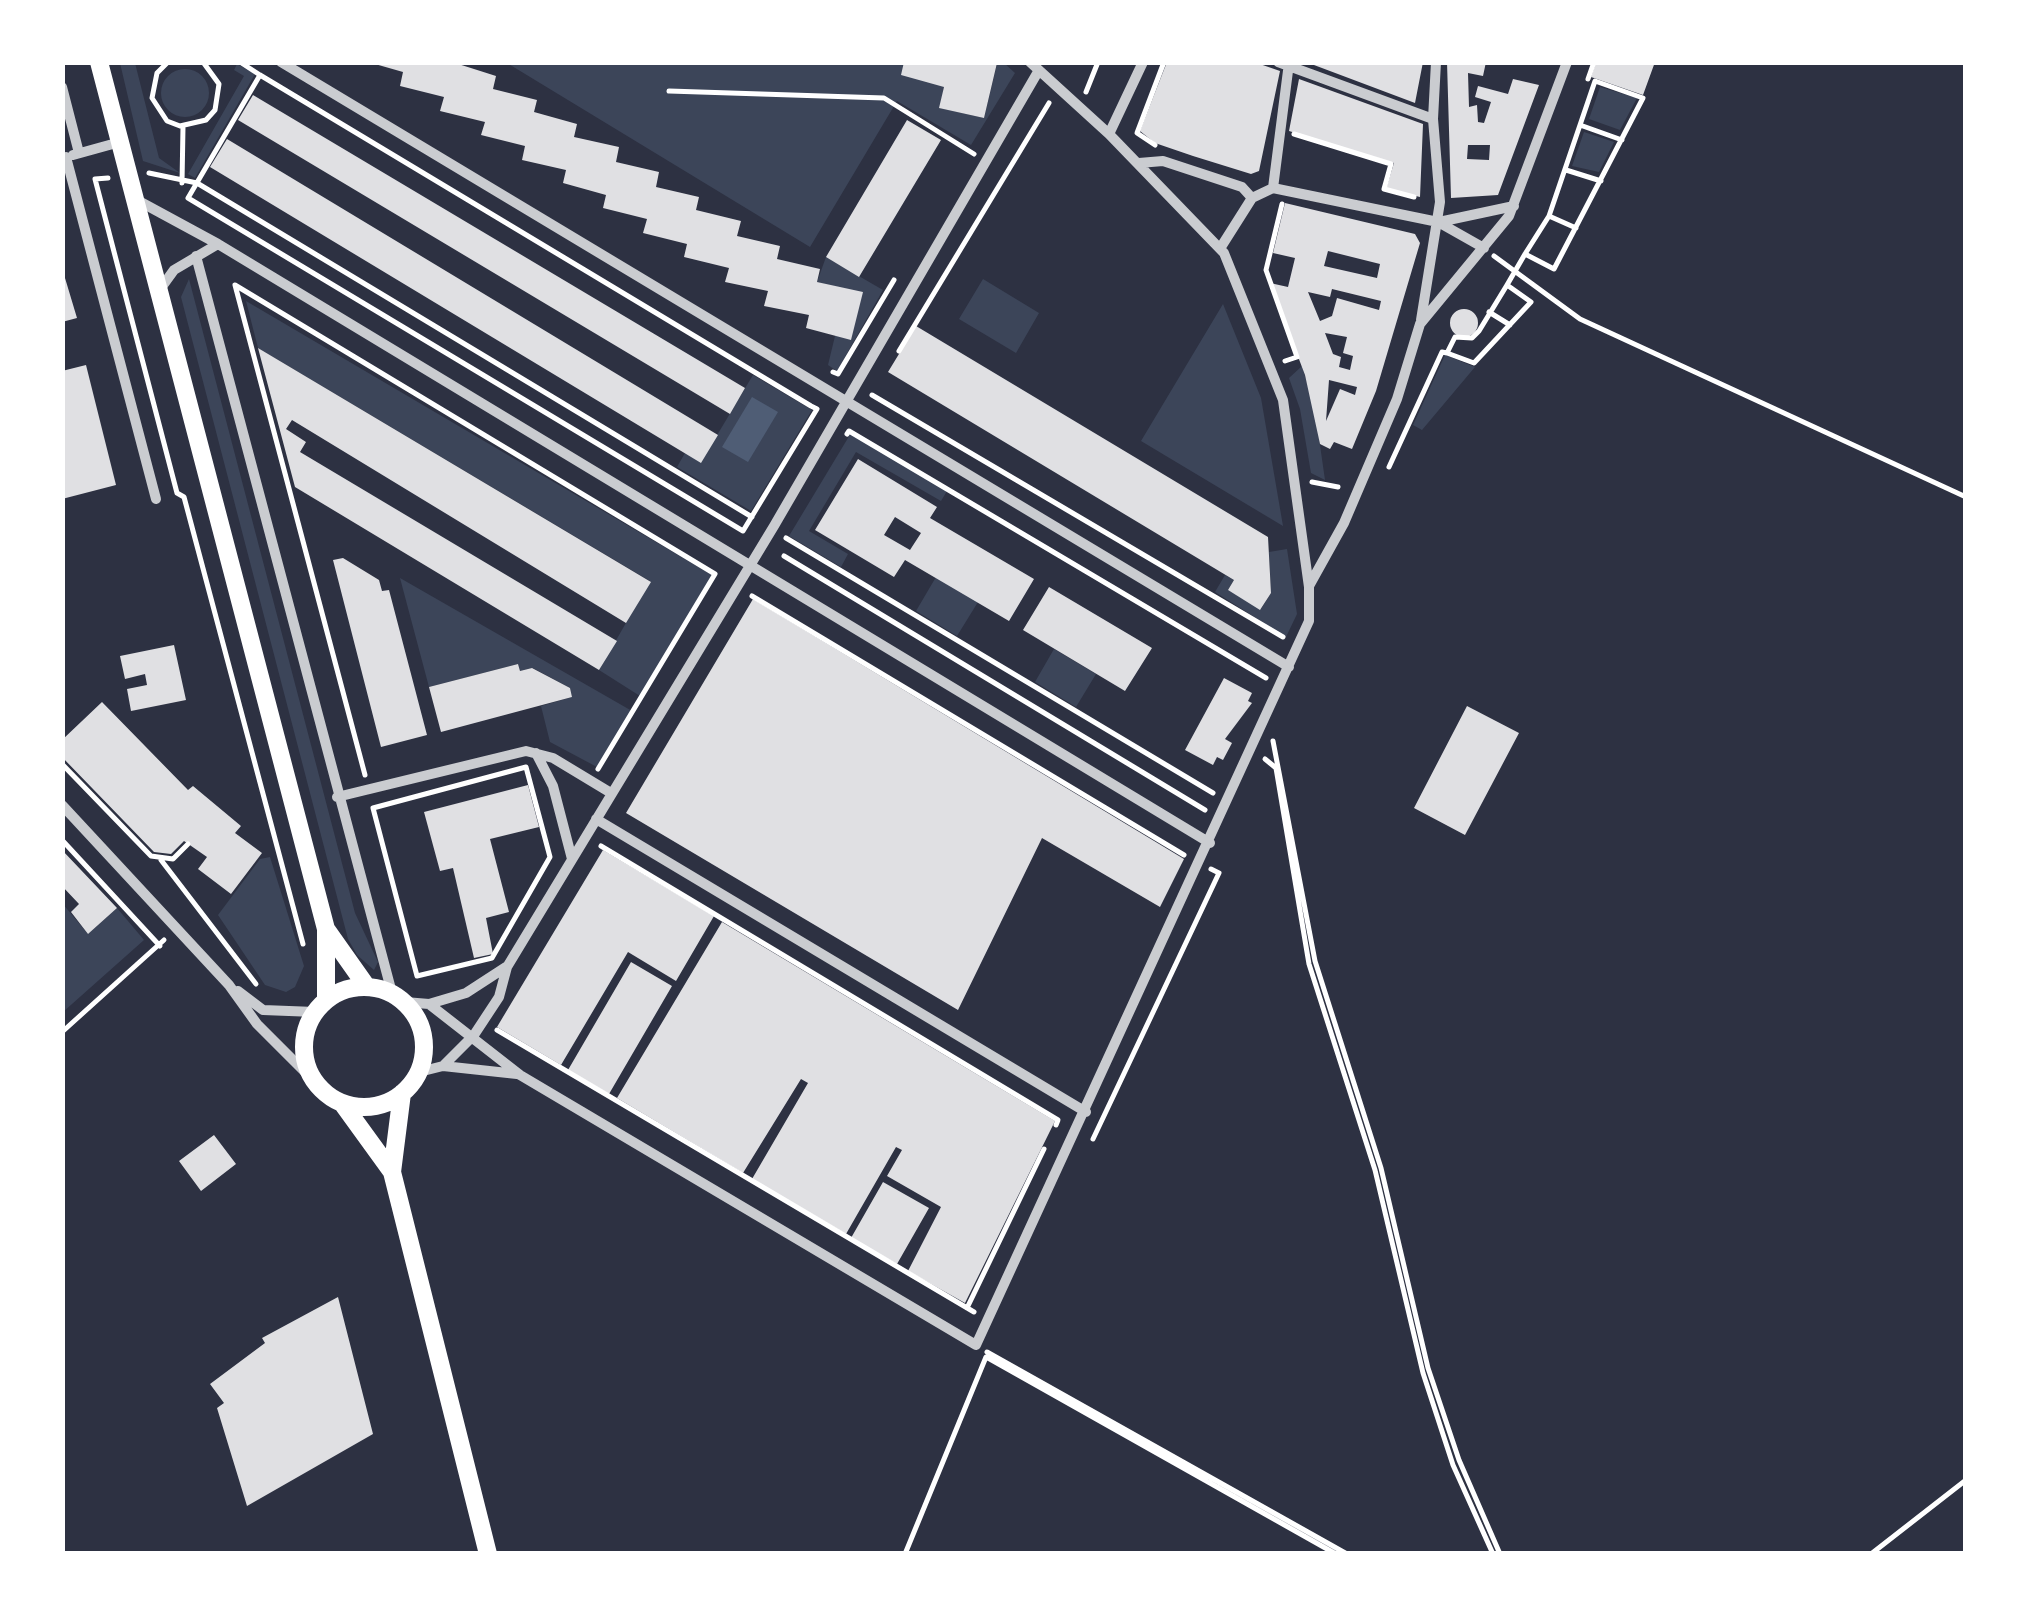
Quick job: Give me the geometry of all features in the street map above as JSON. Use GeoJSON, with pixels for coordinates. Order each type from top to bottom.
{"type":"FeatureCollection","features":[{"type":"Feature","properties":{"kind":"main road"},"geometry":{"type":"LineString","coordinates":[[99,62],[326,928],[320,1006],[303,1047],[315,1082],[342,1103],[392,1172]]}},
{"type":"Feature","properties":{"kind":"main road"},"geometry":{"type":"LineString","coordinates":[[326,928],[367,987]]}},
{"type":"Feature","properties":{"kind":"main road"},"geometry":{"type":"LineString","coordinates":[[320,1006],[346,990],[367,987],[398,998],[423,1034],[419,1072],[402,1093],[373,1106],[342,1103]]}},
{"type":"Feature","properties":{"kind":"main road"},"geometry":{"type":"LineString","coordinates":[[402,1093],[392,1172],[488,1554]]}},
{"type":"Feature","properties":{"kind":"street"},"geometry":{"type":"LineString","coordinates":[[281,62],[1289,667]]}},
{"type":"Feature","properties":{"kind":"street"},"geometry":{"type":"LineString","coordinates":[[1110,134],[1143,62]]}},
{"type":"Feature","properties":{"kind":"street"},"geometry":{"type":"LineString","coordinates":[[1309,587],[1344,523],[1398,399],[1420,324],[1438,222],[1433,119],[1436,62]]}},
{"type":"Feature","properties":{"kind":"street"},"geometry":{"type":"LineString","coordinates":[[1420,324],[1514,206],[1567,62]]}},
{"type":"Feature","properties":{"kind":"street"},"geometry":{"type":"LineString","coordinates":[[1272,188],[1285,64],[1433,119]]}},
{"type":"Feature","properties":{"kind":"street"},"geometry":{"type":"LineString","coordinates":[[196,256],[338,796],[398,998],[429,1004],[474,1035],[520,1075],[976,1345],[1310,621],[1309,587],[1283,400],[1222,248],[1110,134],[1034,66],[985,161],[845,404],[507,967],[499,997],[474,1035],[443,1066]]}},
{"type":"Feature","properties":{"kind":"street"},"geometry":{"type":"LineString","coordinates":[[62,87],[79,153]]}},
{"type":"Feature","properties":{"kind":"street"},"geometry":{"type":"LineString","coordinates":[[120,142],[64,157],[156,498]]}},
{"type":"Feature","properties":{"kind":"street"},"geometry":{"type":"LineString","coordinates":[[1138,163],[1162,161],[1242,187],[1252,198]]}},
{"type":"Feature","properties":{"kind":"street"},"geometry":{"type":"LineString","coordinates":[[1222,248],[1252,198],[1272,188],[1438,222],[1484,248]]}},
{"type":"Feature","properties":{"kind":"street"},"geometry":{"type":"LineString","coordinates":[[133,198],[218,244],[1210,843]]}},
{"type":"Feature","properties":{"kind":"street"},"geometry":{"type":"LineString","coordinates":[[1438,222],[1514,206]]}},
{"type":"Feature","properties":{"kind":"street"},"geometry":{"type":"LineString","coordinates":[[158,292],[174,270],[218,244]]}},
{"type":"Feature","properties":{"kind":"street"},"geometry":{"type":"LineString","coordinates":[[338,796],[512,753],[536,752],[612,792]]}},
{"type":"Feature","properties":{"kind":"street"},"geometry":{"type":"LineString","coordinates":[[536,752],[553,786],[572,859]]}},
{"type":"Feature","properties":{"kind":"street"},"geometry":{"type":"LineString","coordinates":[[62,804],[176,925],[229,985],[257,1024],[315,1082]]}},
{"type":"Feature","properties":{"kind":"street"},"geometry":{"type":"LineString","coordinates":[[596,819],[1086,1112]]}},
{"type":"Feature","properties":{"kind":"street"},"geometry":{"type":"LineString","coordinates":[[429,1004],[466,994],[507,967]]}},
{"type":"Feature","properties":{"kind":"street"},"geometry":{"type":"LineString","coordinates":[[229,985],[263,1010],[320,1006]]}},
{"type":"Feature","properties":{"kind":"street"},"geometry":{"type":"LineString","coordinates":[[419,1072],[443,1066],[520,1075]]}},
{"type":"Feature","properties":{"kind":"path"},"geometry":{"type":"LineString","coordinates":[[168,62],[157,73],[152,98],[167,121],[183,126],[206,120],[220,97],[213,72],[203,62]]}},
{"type":"Feature","properties":{"kind":"path"},"geometry":{"type":"LineString","coordinates":[[240,62],[817,409],[743,531],[188,198],[260,75]]}},
{"type":"Feature","properties":{"kind":"path"},"geometry":{"type":"LineString","coordinates":[[1164,62],[1137,133],[1170,150]]}},
{"type":"Feature","properties":{"kind":"path"},"geometry":{"type":"LineString","coordinates":[[1588,79],[1594,62]]}},
{"type":"Feature","properties":{"kind":"path"},"geometry":{"type":"LineString","coordinates":[[1507,285],[1531,302],[1474,363],[1447,352],[1455,337],[1472,338],[1507,285],[1525,254],[1549,216],[1595,81],[1643,98],[1554,269],[1525,254]]}},
{"type":"Feature","properties":{"kind":"path"},"geometry":{"type":"LineString","coordinates":[[669,90],[884,98],[985,161]]}},
{"type":"Feature","properties":{"kind":"path"},"geometry":{"type":"LineString","coordinates":[[890,365],[1048,101],[1056,109]]}},
{"type":"Feature","properties":{"kind":"path"},"geometry":{"type":"LineString","coordinates":[[1580,125],[1622,140]]}},
{"type":"Feature","properties":{"kind":"path"},"geometry":{"type":"LineString","coordinates":[[182,183],[183,126]]}},
{"type":"Feature","properties":{"kind":"path"},"geometry":{"type":"LineString","coordinates":[[1564,170],[1601,181]]}},
{"type":"Feature","properties":{"kind":"path"},"geometry":{"type":"LineString","coordinates":[[305,950],[184,496],[176,493],[95,179],[147,173],[197,183],[752,517]]}},
{"type":"Feature","properties":{"kind":"path"},"geometry":{"type":"LineString","coordinates":[[1270,366],[1297,358],[1266,270],[1283,200]]}},
{"type":"Feature","properties":{"kind":"path"},"geometry":{"type":"LineString","coordinates":[[1549,216],[1576,228]]}},
{"type":"Feature","properties":{"kind":"path"},"geometry":{"type":"LineString","coordinates":[[1484,248],[1598,328],[1966,497]]}},
{"type":"Feature","properties":{"kind":"path"},"geometry":{"type":"LineString","coordinates":[[364,773],[235,286],[715,574],[597,771],[583,763]]}},
{"type":"Feature","properties":{"kind":"path"},"geometry":{"type":"LineString","coordinates":[[1489,312],[1510,325]]}},
{"type":"Feature","properties":{"kind":"path"},"geometry":{"type":"LineString","coordinates":[[874,392],[880,382]]}},
{"type":"Feature","properties":{"kind":"path"},"geometry":{"type":"LineString","coordinates":[[840,446],[849,431],[1268,679],[1260,696]]}},
{"type":"Feature","properties":{"kind":"path"},"geometry":{"type":"LineString","coordinates":[[1295,486],[1318,480],[1338,489],[1344,473]]}},
{"type":"Feature","properties":{"kind":"path"},"geometry":{"type":"LineString","coordinates":[[795,523],[778,553],[1208,812],[1223,778]]}},
{"type":"Feature","properties":{"kind":"path"},"geometry":{"type":"LineString","coordinates":[[786,538],[1216,794]]}},
{"type":"Feature","properties":{"kind":"path"},"geometry":{"type":"LineString","coordinates":[[759,599],[784,556]]}},
{"type":"Feature","properties":{"kind":"path"},"geometry":{"type":"LineString","coordinates":[[742,612],[752,595],[1187,857]]}},
{"type":"Feature","properties":{"kind":"path"},"geometry":{"type":"LineString","coordinates":[[1288,640],[1294,627]]}},
{"type":"Feature","properties":{"kind":"path"},"geometry":{"type":"LineString","coordinates":[[1261,729],[1276,743],[1315,960],[1381,1168],[1428,1368],[1496,1554]]}},
{"type":"Feature","properties":{"kind":"path"},"geometry":{"type":"LineString","coordinates":[[1252,748],[1276,768],[1309,964],[1375,1170],[1422,1373],[1453,1464],[1496,1554]]}},
{"type":"Feature","properties":{"kind":"path"},"geometry":{"type":"LineString","coordinates":[[62,764],[161,860],[256,978],[256,987]]}},
{"type":"Feature","properties":{"kind":"path"},"geometry":{"type":"LineString","coordinates":[[526,767],[550,857],[492,958],[418,976],[373,808],[526,767]]}},
{"type":"Feature","properties":{"kind":"path"},"geometry":{"type":"LineString","coordinates":[[62,840],[160,946]]}},
{"type":"Feature","properties":{"kind":"path"},"geometry":{"type":"LineString","coordinates":[[161,860],[173,859],[188,844]]}},
{"type":"Feature","properties":{"kind":"path"},"geometry":{"type":"LineString","coordinates":[[493,1028],[967,1308],[1058,1120],[601,846],[591,862]]}},
{"type":"Feature","properties":{"kind":"path"},"geometry":{"type":"LineString","coordinates":[[62,1032],[160,946],[176,925]]}},
{"type":"Feature","properties":{"kind":"path"},"geometry":{"type":"LineString","coordinates":[[976,1345],[1336,1554]]}},
{"type":"Feature","properties":{"kind":"path"},"geometry":{"type":"LineString","coordinates":[[906,1554],[987,1354]]}},
{"type":"Feature","properties":{"kind":"path"},"geometry":{"type":"LineString","coordinates":[[987,1354],[1347,1554]]}},
{"type":"Feature","properties":{"kind":"path"},"geometry":{"type":"LineString","coordinates":[[1871,1554],[1966,1480]]}},
{"type":"Feature","properties":{"kind":"shaded area"},"geometry":{"type":"Polygon","coordinates":[[[120,63],[135,63],[159,158],[180,173],[143,161],[120,63]]]}},
{"type":"Feature","properties":{"kind":"shaded area"},"geometry":{"type":"Polygon","coordinates":[[[507,63],[904,63],[944,87],[940,108],[984,118],[997,64],[993,63],[1004,63],[1015,73],[971,145],[897,101],[810,247],[507,63]]]}},
{"type":"Feature","properties":{"kind":"shaded area"},"geometry":{"type":"Polygon","coordinates":[[[237,64],[255,74],[195,178],[188,174],[244,76],[234,70],[237,64]]]}},
{"type":"Feature","properties":{"kind":"shaded area"},"geometry":{"type":"Polygon","coordinates":[[[185,69],[202,76],[209,93],[202,110],[185,117],[168,110],[161,93],[168,76],[185,69]]]}},
{"type":"Feature","properties":{"kind":"shaded area"},"geometry":{"type":"Polygon","coordinates":[[[1600,87],[1637,98],[1620,130],[1589,119],[1600,87]]]}},
{"type":"Feature","properties":{"kind":"shaded area"},"geometry":{"type":"Polygon","coordinates":[[[1584,132],[1614,142],[1599,172],[1572,166],[1584,132]]]}},
{"type":"Feature","properties":{"kind":"shaded area"},"geometry":{"type":"Polygon","coordinates":[[[826,257],[883,290],[837,371],[828,365],[835,336],[862,293],[817,282],[826,257]]]}},
{"type":"Feature","properties":{"kind":"shaded area"},"geometry":{"type":"Polygon","coordinates":[[[189,279],[355,913],[378,962],[374,970],[357,955],[348,939],[181,297],[189,279]]]}},
{"type":"Feature","properties":{"kind":"shaded area"},"geometry":{"type":"Polygon","coordinates":[[[983,279],[1039,313],[1016,353],[959,319],[983,279]]]}},
{"type":"Feature","properties":{"kind":"shaded area"},"geometry":{"type":"Polygon","coordinates":[[[246,301],[712,575],[640,696],[599,670],[650,581],[258,348],[246,301]]]}},
{"type":"Feature","properties":{"kind":"shaded area"},"geometry":{"type":"Polygon","coordinates":[[[1223,304],[1261,398],[1283,526],[1141,441],[1223,304]]]}},
{"type":"Feature","properties":{"kind":"shaded area"},"geometry":{"type":"Polygon","coordinates":[[[1445,355],[1475,367],[1422,430],[1413,425],[1445,355]]]}},
{"type":"Feature","properties":{"kind":"shaded area"},"geometry":{"type":"Polygon","coordinates":[[[1302,366],[1315,410],[1325,480],[1311,473],[1300,409],[1289,378],[1302,366]]]}},
{"type":"Feature","properties":{"kind":"shaded area"},"geometry":{"type":"Polygon","coordinates":[[[753,375],[812,410],[751,511],[677,467],[685,453],[701,462],[753,375]]]}},
{"type":"Feature","properties":{"kind":"shaded area"},"geometry":{"type":"Polygon","coordinates":[[[752,397],[778,412],[748,462],[722,447],[752,397]]]}},
{"type":"Feature","properties":{"kind":"shaded area"},"geometry":{"type":"Polygon","coordinates":[[[851,433],[947,491],[941,501],[856,452],[809,531],[848,554],[841,567],[789,536],[851,433]]]}},
{"type":"Feature","properties":{"kind":"shaded area"},"geometry":{"type":"Polygon","coordinates":[[[1287,549],[1297,614],[1286,637],[1215,592],[1225,575],[1234,580],[1228,590],[1261,609],[1271,593],[1269,552],[1287,549]]]}},
{"type":"Feature","properties":{"kind":"shaded area"},"geometry":{"type":"Polygon","coordinates":[[[936,577],[978,602],[957,636],[916,611],[936,577]]]}},
{"type":"Feature","properties":{"kind":"shaded area"},"geometry":{"type":"Polygon","coordinates":[[[400,578],[632,711],[597,767],[550,742],[541,706],[572,697],[570,688],[533,668],[520,671],[518,664],[429,687],[400,578]]]}},
{"type":"Feature","properties":{"kind":"shaded area"},"geometry":{"type":"Polygon","coordinates":[[[1054,649],[1096,674],[1076,707],[1035,682],[1054,649]]]}},
{"type":"Feature","properties":{"kind":"shaded area"},"geometry":{"type":"Polygon","coordinates":[[[270,857],[304,966],[295,987],[286,992],[265,985],[218,915],[260,859],[270,857]]]}},
{"type":"Feature","properties":{"kind":"shaded area"},"geometry":{"type":"Polygon","coordinates":[[[62,903],[88,934],[117,908],[144,940],[63,1012],[62,903]]]}},
{"type":"Feature","properties":{"kind":"building"},"geometry":{"type":"Polygon","coordinates":[[[368,62],[452,62],[496,76],[493,89],[537,100],[534,112],[577,124],[574,137],[619,147],[616,162],[659,172],[656,187],[699,197],[696,210],[741,221],[737,236],[780,246],[777,259],[820,269],[817,282],[863,292],[851,340],[806,328],[809,315],[764,306],[768,291],[725,282],[729,268],[684,257],[687,244],[643,233],[647,219],[603,208],[606,195],[563,183],[566,170],[522,160],[525,146],[481,135],[485,122],[440,111],[444,97],[400,86],[403,72],[368,62]]]}},
{"type":"Feature","properties":{"kind":"building"},"geometry":{"type":"Polygon","coordinates":[[[904,62],[997,63],[984,118],[939,108],[944,87],[901,75],[904,62]]]}},
{"type":"Feature","properties":{"kind":"building"},"geometry":{"type":"Polygon","coordinates":[[[1167,62],[1254,62],[1280,71],[1259,171],[1251,174],[1193,156],[1155,143],[1140,131],[1167,62]]]}},
{"type":"Feature","properties":{"kind":"building"},"geometry":{"type":"Polygon","coordinates":[[[1306,62],[1423,62],[1415,103],[1306,62]]]}},
{"type":"Feature","properties":{"kind":"building"},"geometry":{"type":"Polygon","coordinates":[[[1447,62],[1486,62],[1483,76],[1468,73],[1469,107],[1477,105],[1478,122],[1484,123],[1491,102],[1475,97],[1478,86],[1508,94],[1513,79],[1539,85],[1498,195],[1451,198],[1447,62]],[[1468,145],[1467,159],[1489,160],[1490,145],[1468,145]]]}},
{"type":"Feature","properties":{"kind":"building"},"geometry":{"type":"Polygon","coordinates":[[[1596,62],[1655,62],[1643,95],[1591,77],[1596,62]]]}},
{"type":"Feature","properties":{"kind":"building"},"geometry":{"type":"Polygon","coordinates":[[[1299,79],[1423,124],[1420,197],[1386,189],[1394,163],[1289,131],[1299,79]]]}},
{"type":"Feature","properties":{"kind":"building"},"geometry":{"type":"Polygon","coordinates":[[[253,95],[745,388],[730,414],[238,120],[253,95]]]}},
{"type":"Feature","properties":{"kind":"building"},"geometry":{"type":"Polygon","coordinates":[[[907,120],[941,140],[859,277],[826,257],[907,120]]]}},
{"type":"Feature","properties":{"kind":"building"},"geometry":{"type":"Polygon","coordinates":[[[227,139],[718,435],[701,463],[210,167],[227,139]]]}},
{"type":"Feature","properties":{"kind":"building"},"geometry":{"type":"Polygon","coordinates":[[[1285,203],[1415,234],[1420,243],[1376,391],[1352,449],[1334,442],[1330,449],[1320,444],[1305,375],[1270,283],[1288,287],[1295,258],[1273,253],[1285,203]],[[1328,251],[1324,266],[1377,278],[1380,264],[1328,251]],[[1332,289],[1330,297],[1308,292],[1320,321],[1332,316],[1337,298],[1379,310],[1381,301],[1332,289]],[[1325,333],[1333,354],[1341,357],[1339,367],[1350,370],[1353,356],[1343,353],[1347,337],[1325,333]],[[1329,380],[1326,421],[1340,389],[1355,395],[1357,387],[1329,380]]]}},
{"type":"Feature","properties":{"kind":"building"},"geometry":{"type":"Polygon","coordinates":[[[62,268],[77,318],[62,322],[62,268]]]}},
{"type":"Feature","properties":{"kind":"building"},"geometry":{"type":"Polygon","coordinates":[[[1464,309],[1474,313],[1478,323],[1474,333],[1464,337],[1454,333],[1450,323],[1454,313],[1464,309]]]}},
{"type":"Feature","properties":{"kind":"building"},"geometry":{"type":"Polygon","coordinates":[[[916,326],[1268,537],[1271,593],[1260,610],[1228,590],[1234,580],[888,372],[916,326]]]}},
{"type":"Feature","properties":{"kind":"building"},"geometry":{"type":"Polygon","coordinates":[[[258,348],[651,582],[626,623],[292,420],[286,429],[306,442],[300,452],[617,641],[599,670],[295,487],[258,348]]]}},
{"type":"Feature","properties":{"kind":"building"},"geometry":{"type":"Polygon","coordinates":[[[86,365],[116,485],[62,499],[62,371],[86,365]]]}},
{"type":"Feature","properties":{"kind":"building"},"geometry":{"type":"Polygon","coordinates":[[[858,459],[937,507],[930,518],[1034,579],[1009,621],[905,560],[894,577],[815,530],[858,459]],[[895,517],[884,535],[910,550],[921,533],[895,517]]]}},
{"type":"Feature","properties":{"kind":"building"},"geometry":{"type":"Polygon","coordinates":[[[343,558],[379,580],[382,591],[389,590],[427,735],[381,747],[333,560],[343,558]]]}},
{"type":"Feature","properties":{"kind":"building"},"geometry":{"type":"Polygon","coordinates":[[[1049,587],[1152,648],[1125,691],[1023,630],[1049,587]]]}},
{"type":"Feature","properties":{"kind":"building"},"geometry":{"type":"Polygon","coordinates":[[[753,599],[1184,859],[1160,907],[1042,838],[958,1010],[626,813],[753,599]]]}},
{"type":"Feature","properties":{"kind":"building"},"geometry":{"type":"Polygon","coordinates":[[[174,645],[186,700],[131,711],[127,689],[147,685],[145,674],[125,679],[120,656],[174,645]]]}},
{"type":"Feature","properties":{"kind":"building"},"geometry":{"type":"Polygon","coordinates":[[[518,664],[520,671],[532,668],[570,688],[572,697],[441,732],[429,687],[518,664]]]}},
{"type":"Feature","properties":{"kind":"building"},"geometry":{"type":"Polygon","coordinates":[[[1224,678],[1252,693],[1248,701],[1252,703],[1225,739],[1232,743],[1223,760],[1217,757],[1213,765],[1185,750],[1224,678]]]}},
{"type":"Feature","properties":{"kind":"building"},"geometry":{"type":"Polygon","coordinates":[[[102,702],[188,790],[193,786],[241,826],[235,833],[262,853],[231,894],[198,869],[207,857],[184,841],[171,854],[154,852],[62,757],[62,740],[102,702]]]}},
{"type":"Feature","properties":{"kind":"building"},"geometry":{"type":"Polygon","coordinates":[[[1467,706],[1519,733],[1465,835],[1414,808],[1467,706]]]}},
{"type":"Feature","properties":{"kind":"building"},"geometry":{"type":"Polygon","coordinates":[[[528,785],[539,827],[490,839],[509,912],[486,918],[493,954],[474,958],[453,868],[440,871],[424,812],[528,785]]]}},
{"type":"Feature","properties":{"kind":"building"},"geometry":{"type":"Polygon","coordinates":[[[62,850],[117,908],[88,934],[71,912],[79,904],[62,886],[62,850]]]}},
{"type":"Feature","properties":{"kind":"building"},"geometry":{"type":"Polygon","coordinates":[[[603,850],[714,916],[676,981],[628,952],[561,1065],[497,1027],[603,850]]]}},
{"type":"Feature","properties":{"kind":"building"},"geometry":{"type":"Polygon","coordinates":[[[722,922],[1055,1121],[965,1303],[908,1271],[941,1207],[887,1176],[902,1150],[896,1147],[846,1234],[752,1179],[808,1083],[801,1079],[743,1173],[617,1098],[722,922]]]}},
{"type":"Feature","properties":{"kind":"building"},"geometry":{"type":"Polygon","coordinates":[[[631,962],[672,986],[609,1094],[568,1070],[631,962]]]}},
{"type":"Feature","properties":{"kind":"building"},"geometry":{"type":"Polygon","coordinates":[[[214,1135],[236,1164],[201,1191],[179,1161],[214,1135]]]}},
{"type":"Feature","properties":{"kind":"building"},"geometry":{"type":"Polygon","coordinates":[[[883,1182],[929,1208],[897,1264],[851,1238],[883,1182]]]}},
{"type":"Feature","properties":{"kind":"building"},"geometry":{"type":"Polygon","coordinates":[[[338,1297],[373,1434],[247,1506],[217,1408],[224,1403],[210,1384],[265,1343],[262,1338],[338,1297]]]}}]}
